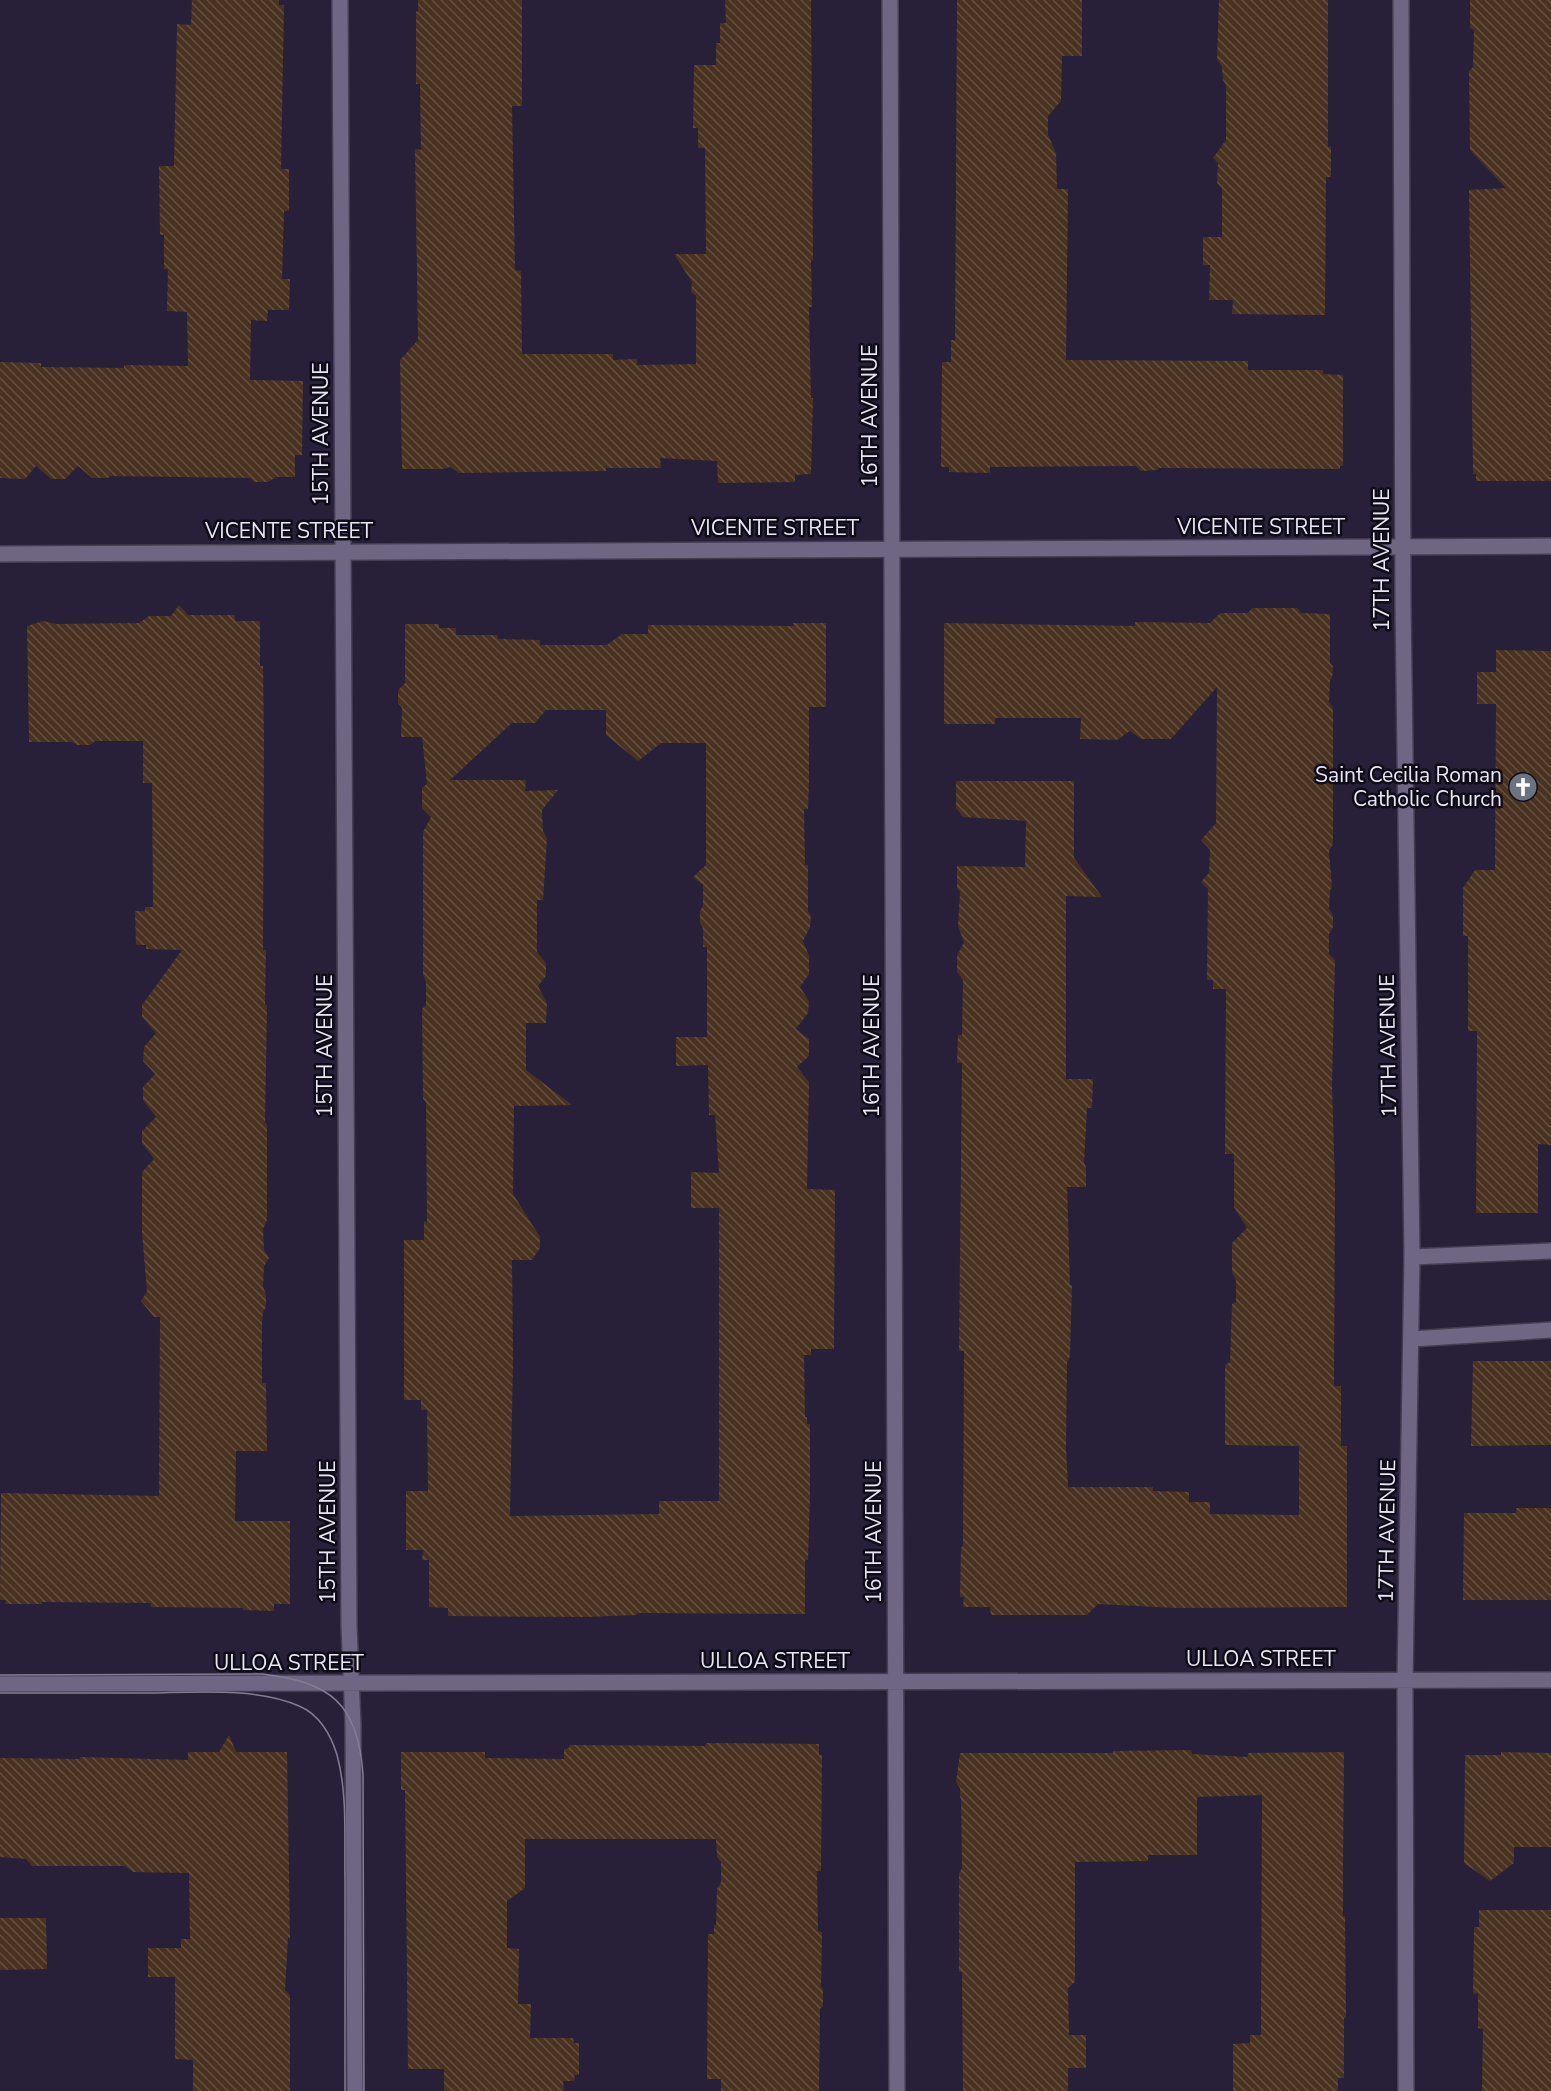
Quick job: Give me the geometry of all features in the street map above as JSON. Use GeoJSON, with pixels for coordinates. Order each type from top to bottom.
{"type":"FeatureCollection","features":[{"type":"Feature","properties":{"kind":"street","name":"15TH AVENUE"},"geometry":{"type":"LineString","coordinates":[[340,0],[355,2091]]}},
{"type":"Feature","properties":{"kind":"street","name":"16TH AVENUE"},"geometry":{"type":"LineString","coordinates":[[890,0],[897,2091]]}},
{"type":"Feature","properties":{"kind":"street","name":"17TH AVENUE"},"geometry":{"type":"LineString","coordinates":[[1401,0],[1403,547],[1412,1257],[1405,1680],[1406,2091]]}},
{"type":"Feature","properties":{"kind":"street","name":"VICENTE STREET"},"geometry":{"type":"LineString","coordinates":[[0,554],[1551,546]]}},
{"type":"Feature","properties":{"kind":"street"},"geometry":{"type":"LineString","coordinates":[[1412,1257],[1551,1251]]}},
{"type":"Feature","properties":{"kind":"street"},"geometry":{"type":"LineString","coordinates":[[1412,1339],[1551,1330]]}},
{"type":"Feature","properties":{"kind":"street","name":"ULLOA STREET"},"geometry":{"type":"LineString","coordinates":[[0,1684],[1551,1680]]}},
{"type":"Feature","properties":{"kind":"building"},"geometry":{"type":"Polygon","coordinates":[[[192,0],[279,0],[279,5],[284,5],[281,169],[289,169],[289,211],[284,211],[282,279],[290,279],[289,310],[268,310],[267,321],[251,320],[250,380],[303,381],[302,455],[295,455],[295,477],[277,477],[267,482],[254,482],[250,478],[110,476],[92,478],[78,466],[65,479],[51,479],[36,466],[25,479],[0,478],[0,362],[41,363],[41,367],[188,366],[187,312],[167,311],[168,269],[164,269],[164,235],[160,235],[159,166],[174,166],[177,24],[191,25],[192,0]]]}},
{"type":"Feature","properties":{"kind":"building"},"geometry":{"type":"Polygon","coordinates":[[[418,0],[522,0],[522,106],[512,106],[515,270],[521,271],[522,354],[613,354],[613,360],[637,359],[637,365],[696,364],[696,296],[691,292],[692,282],[674,254],[706,254],[705,148],[698,148],[698,128],[693,128],[694,65],[716,65],[716,43],[720,43],[720,23],[726,23],[725,0],[811,0],[813,261],[811,260],[812,307],[809,307],[811,398],[813,398],[811,474],[795,475],[795,482],[718,483],[717,461],[660,458],[661,468],[606,468],[606,471],[459,473],[450,467],[402,469],[400,360],[418,340],[415,149],[421,150],[420,84],[416,84],[418,0]]]}},
{"type":"Feature","properties":{"kind":"building"},"geometry":{"type":"Polygon","coordinates":[[[957,0],[1082,0],[1082,56],[1062,56],[1061,101],[1048,116],[1048,135],[1056,153],[1057,189],[1068,189],[1066,360],[1248,361],[1248,370],[1323,370],[1323,374],[1343,375],[1343,466],[1340,466],[1340,469],[1159,468],[1141,471],[1136,466],[990,467],[990,473],[949,472],[949,467],[941,467],[942,362],[951,362],[951,340],[955,340],[957,0]]]}},
{"type":"Feature","properties":{"kind":"building"},"geometry":{"type":"Polygon","coordinates":[[[1219,0],[1328,0],[1328,147],[1331,147],[1331,177],[1326,177],[1325,315],[1232,314],[1233,300],[1209,300],[1210,265],[1203,265],[1203,237],[1222,237],[1222,188],[1217,183],[1218,163],[1213,158],[1226,140],[1226,85],[1223,80],[1222,67],[1217,59],[1219,0]]]}},
{"type":"Feature","properties":{"kind":"building"},"geometry":{"type":"Polygon","coordinates":[[[1470,0],[1551,0],[1551,481],[1476,481],[1476,474],[1473,474],[1469,190],[1506,188],[1470,150],[1469,71],[1473,67],[1474,30],[1470,28],[1470,0]]]}},
{"type":"Feature","properties":{"kind":"building"},"geometry":{"type":"Polygon","coordinates":[[[179,605],[188,615],[235,615],[235,621],[260,621],[264,741],[263,950],[266,950],[265,1004],[267,1006],[265,1122],[267,1125],[267,1220],[263,1229],[264,1250],[269,1258],[264,1266],[263,1286],[266,1307],[262,1322],[262,1383],[266,1383],[267,1451],[236,1451],[235,1521],[290,1521],[290,1604],[274,1604],[274,1611],[243,1610],[243,1608],[151,1607],[151,1603],[5,1604],[6,1600],[0,1600],[1,1493],[159,1496],[160,1317],[154,1317],[141,1301],[147,1291],[142,1233],[142,1172],[154,1159],[142,1143],[142,1131],[156,1117],[143,1100],[143,1087],[155,1074],[143,1061],[144,1047],[156,1033],[142,1017],[142,1005],[182,950],[146,949],[146,945],[136,945],[135,911],[145,911],[145,907],[153,907],[152,783],[143,783],[143,741],[95,741],[90,745],[77,745],[72,742],[29,742],[27,626],[43,621],[57,624],[139,623],[149,616],[171,616],[179,605]]]}},
{"type":"Feature","properties":{"kind":"building"},"geometry":{"type":"Polygon","coordinates":[[[1252,608],[1297,608],[1301,613],[1330,614],[1330,663],[1333,666],[1329,702],[1333,708],[1333,844],[1329,851],[1332,888],[1329,908],[1333,916],[1333,927],[1329,934],[1329,954],[1335,960],[1332,1083],[1335,1186],[1334,1386],[1341,1386],[1341,1446],[1347,1446],[1347,1607],[1176,1608],[1098,1604],[1087,1615],[991,1615],[990,1607],[963,1607],[964,1597],[960,1597],[961,1548],[963,1546],[964,1351],[959,1351],[962,1063],[957,1063],[958,1035],[962,1035],[963,980],[957,972],[957,956],[964,942],[958,926],[960,892],[957,888],[957,866],[1025,867],[1026,821],[963,817],[956,808],[956,781],[1074,781],[1074,858],[1102,897],[1066,896],[1066,1079],[1093,1079],[1092,1108],[1087,1108],[1084,1163],[1086,1187],[1067,1187],[1070,1285],[1072,1285],[1070,1356],[1067,1364],[1068,1487],[1153,1487],[1153,1491],[1189,1492],[1189,1502],[1210,1502],[1210,1514],[1299,1515],[1299,1446],[1225,1445],[1225,1365],[1230,1362],[1232,1304],[1236,1302],[1236,1280],[1232,1272],[1232,1243],[1247,1228],[1234,1207],[1234,1154],[1225,1154],[1226,989],[1213,989],[1213,980],[1207,980],[1208,889],[1201,882],[1209,873],[1210,850],[1201,840],[1216,823],[1217,687],[1171,739],[1141,739],[1130,731],[1117,740],[1080,739],[1081,718],[995,718],[995,724],[944,724],[944,623],[1135,626],[1135,622],[1210,623],[1220,613],[1248,613],[1252,608]]]}},
{"type":"Feature","properties":{"kind":"building"},"geometry":{"type":"Polygon","coordinates":[[[793,623],[826,623],[826,707],[809,707],[808,809],[804,809],[805,865],[808,865],[808,911],[811,916],[810,927],[803,941],[809,956],[809,974],[800,987],[809,1001],[808,1013],[796,1029],[809,1039],[809,1056],[797,1067],[809,1082],[807,1189],[835,1190],[834,1349],[811,1349],[811,1355],[804,1355],[805,1417],[807,1417],[807,1424],[810,1424],[810,1496],[808,1560],[805,1560],[805,1614],[637,1613],[637,1615],[585,1617],[448,1616],[448,1608],[429,1607],[429,1560],[422,1560],[423,1550],[406,1550],[406,1491],[428,1491],[427,1410],[421,1410],[421,1400],[404,1400],[404,1240],[424,1240],[424,1221],[427,1222],[426,1102],[423,1099],[422,1009],[426,1005],[426,982],[423,975],[423,832],[431,817],[422,808],[422,788],[427,784],[422,737],[401,737],[402,708],[398,703],[398,690],[405,683],[405,624],[439,624],[439,628],[456,628],[456,635],[498,635],[498,639],[540,640],[540,645],[607,645],[622,634],[648,634],[648,625],[794,626],[793,623]],[[546,710],[535,723],[512,723],[450,780],[526,780],[525,791],[558,790],[542,810],[543,831],[547,839],[543,900],[537,900],[537,952],[546,963],[546,976],[538,986],[547,1004],[546,1023],[526,1023],[526,1070],[572,1105],[514,1106],[513,1194],[540,1237],[540,1248],[532,1260],[512,1260],[510,1516],[659,1514],[659,1501],[719,1501],[719,1208],[691,1208],[691,1172],[719,1173],[715,1115],[709,1115],[708,1065],[676,1066],[676,1037],[707,1037],[707,947],[703,947],[703,928],[700,923],[703,885],[693,877],[706,865],[706,743],[661,743],[638,761],[606,735],[606,710],[546,710]]]}},
{"type":"Feature","properties":{"kind":"building","name":"Saint Cecilia Roman Catholic Church"},"geometry":{"type":"Polygon","coordinates":[[[1496,650],[1551,651],[1551,1145],[1538,1144],[1538,1213],[1476,1213],[1477,1031],[1468,1031],[1468,936],[1463,936],[1463,888],[1475,870],[1495,870],[1496,704],[1477,704],[1477,672],[1496,672],[1496,650]]]}},
{"type":"Feature","properties":{"kind":"building"},"geometry":{"type":"Polygon","coordinates":[[[1473,1361],[1551,1361],[1551,1445],[1471,1446],[1473,1361]]]}},
{"type":"Feature","properties":{"kind":"building"},"geometry":{"type":"Polygon","coordinates":[[[1516,1508],[1551,1508],[1551,1600],[1463,1600],[1464,1513],[1516,1513],[1516,1508]]]}},
{"type":"Feature","properties":{"kind":"building"},"geometry":{"type":"Polygon","coordinates":[[[229,1735],[236,1752],[287,1752],[290,1938],[288,1938],[285,1990],[290,1995],[290,2091],[193,2091],[193,2060],[175,2059],[175,1977],[148,1977],[148,1948],[181,1948],[181,1939],[190,1939],[189,1873],[133,1872],[125,1866],[32,1866],[26,1859],[0,1857],[0,1758],[80,1759],[80,1757],[188,1760],[188,1752],[219,1752],[229,1735]]]}},
{"type":"Feature","properties":{"kind":"building"},"geometry":{"type":"Polygon","coordinates":[[[706,1743],[819,1744],[819,1755],[822,1755],[821,1871],[817,1871],[818,1931],[822,1932],[823,2006],[820,2009],[819,2091],[721,2091],[721,2079],[707,2079],[708,1934],[714,1934],[717,1889],[721,1882],[721,1862],[717,1857],[716,1839],[525,1839],[525,1888],[507,1901],[507,1948],[519,1949],[518,2004],[531,2004],[530,2038],[573,2038],[574,2043],[579,2043],[579,2075],[574,2075],[575,2081],[563,2081],[564,2091],[444,2091],[444,2069],[408,2069],[405,1790],[401,1790],[401,1752],[485,1752],[485,1758],[564,1759],[564,1749],[569,1748],[570,1745],[706,1746],[706,1743]]]}},
{"type":"Feature","properties":{"kind":"building"},"geometry":{"type":"Polygon","coordinates":[[[1191,1750],[1192,1754],[1248,1757],[1248,1753],[1344,1752],[1343,1916],[1345,1916],[1346,2018],[1344,2018],[1344,2078],[1338,2078],[1338,2091],[1233,2091],[1233,2044],[1250,2043],[1250,2035],[1261,2035],[1262,1795],[1197,1797],[1197,1855],[1148,1855],[1148,1861],[1075,1862],[1075,1982],[1068,1988],[1069,2035],[1086,2035],[1086,2068],[1068,2068],[1068,2091],[963,2091],[962,1972],[959,1972],[959,1873],[962,1868],[961,1798],[960,1788],[956,1782],[960,1753],[1113,1753],[1113,1751],[1191,1750]]]}},
{"type":"Feature","properties":{"kind":"building"},"geometry":{"type":"Polygon","coordinates":[[[1501,1752],[1551,1753],[1551,1847],[1514,1847],[1514,1863],[1490,1881],[1464,1863],[1465,1755],[1501,1755],[1501,1752]]]}},
{"type":"Feature","properties":{"kind":"building"},"geometry":{"type":"Polygon","coordinates":[[[1479,1910],[1551,1910],[1551,2091],[1482,2091],[1483,2029],[1478,2028],[1478,1993],[1473,1994],[1474,1927],[1479,1927],[1479,1910]]]}},
{"type":"Feature","properties":{"kind":"building"},"geometry":{"type":"Polygon","coordinates":[[[0,1918],[46,1918],[47,1969],[0,1970],[0,1918]]]}},
{"type":"Feature","properties":{"kind":"tram line"},"geometry":{"type":"LineString","coordinates":[[0,1675],[262,1674],[306,1683],[323,1690],[336,1700],[347,1713],[355,1730],[363,1774],[364,2091]]}},
{"type":"Feature","properties":{"kind":"tram line"},"geometry":{"type":"LineString","coordinates":[[0,1693],[209,1692],[247,1694],[283,1700],[313,1714],[331,1740],[337,1755],[343,1786],[345,2091]]}},
{"type":"Feature","properties":{"kind":"place","name":"Saint Cecilia Roman Catholic Church"},"geometry":{"type":"Point","coordinates":[1523,787]}}]}
